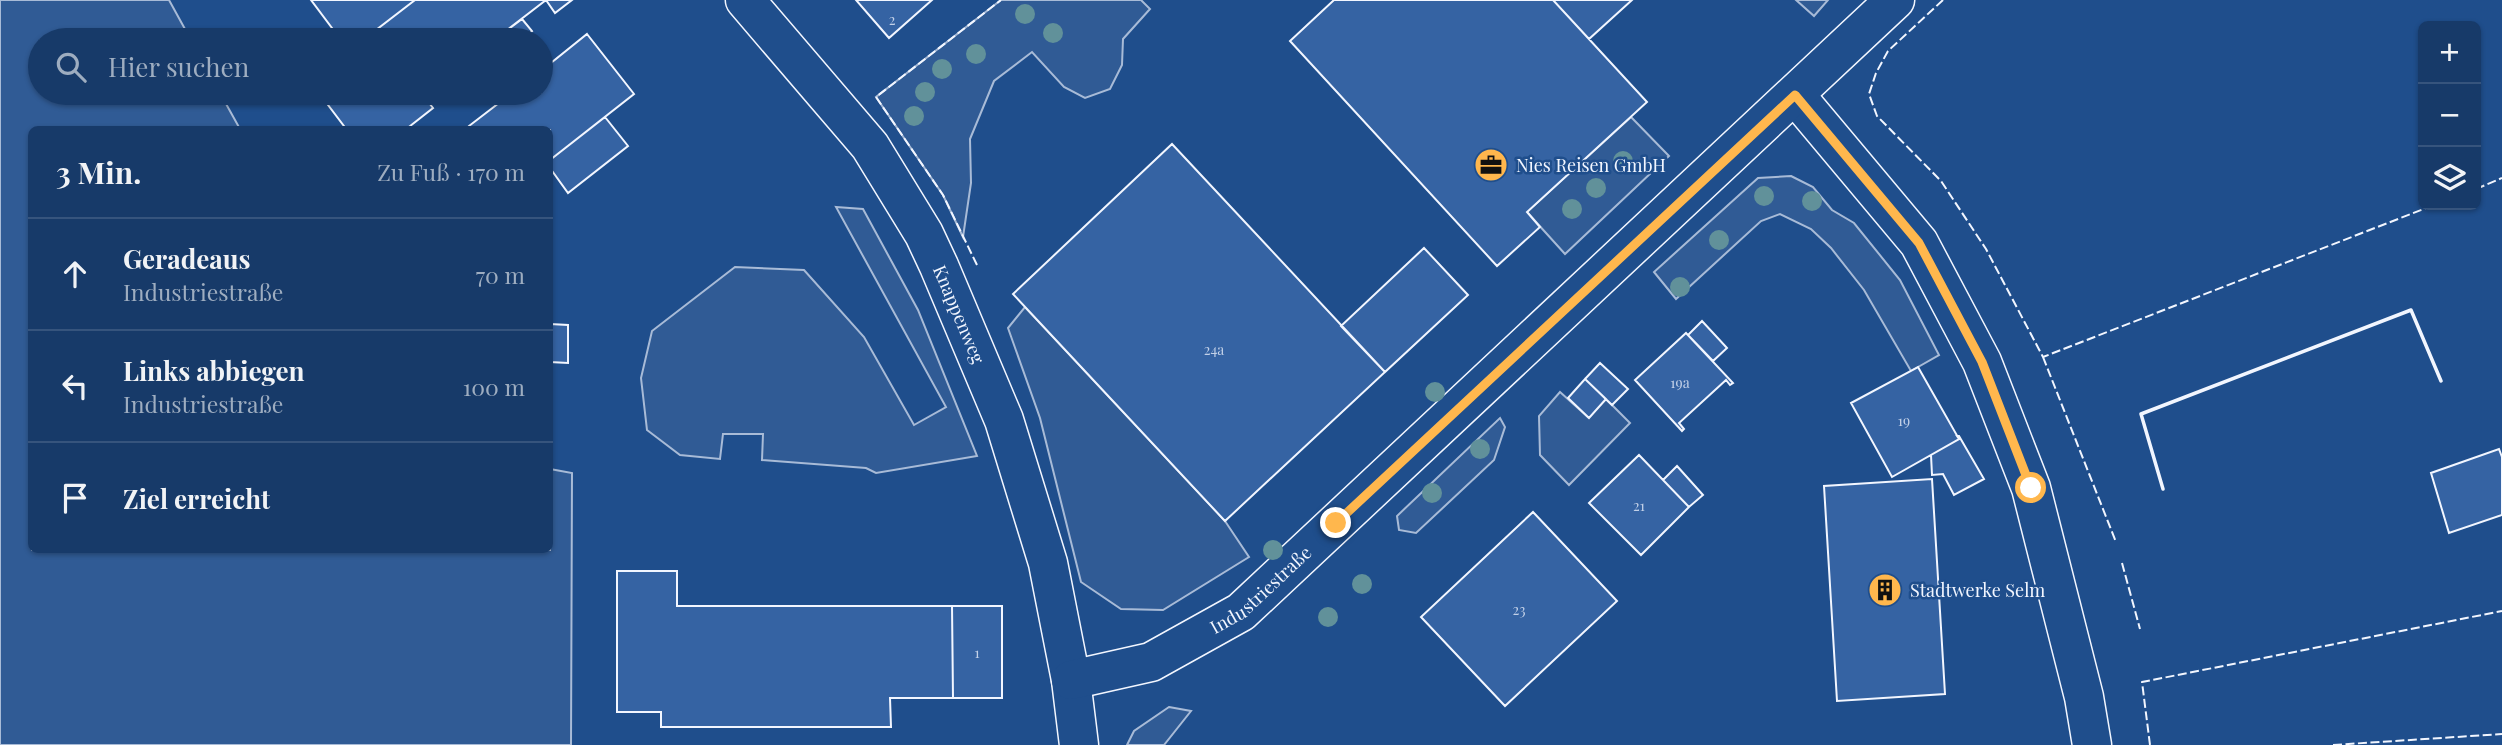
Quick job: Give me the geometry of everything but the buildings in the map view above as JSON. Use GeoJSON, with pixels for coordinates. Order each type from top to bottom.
{"type":"FeatureCollection","features":[{"type":"Feature","properties":{"kind":"street","name":"Knappenweg"},"geometry":{"type":"LineString","coordinates":[[745,0],[870,146],[924,234],[1004,420],[1048,564],[1072,680]]}},
{"type":"Feature","properties":{"kind":"street","name":"Industriestraße"},"geometry":{"type":"LineString","coordinates":[[1072,680],[1151,662],[1241,612],[1895,0]]}},
{"type":"Feature","properties":{"kind":"street"},"geometry":{"type":"LineString","coordinates":[[1795,95],[1919,243],[1982,362],[2031,488],[2084,697],[2092,745]]}},
{"type":"Feature","properties":{"kind":"street"},"geometry":{"type":"LineString","coordinates":[[1072,680],[1079,745]]}},
{"type":"Feature","properties":{"kind":"shaded area"},"geometry":{"type":"Polygon","coordinates":[[[0,0],[169,0],[184,28],[28,28],[28,105],[227,105],[238,126],[28,126],[28,553],[553,553],[553,470],[572,473],[571,745],[0,745],[0,0]]]}},
{"type":"Feature","properties":{"kind":"shaded area"},"geometry":{"type":"Polygon","coordinates":[[[1001,0],[1141,0],[1150,9],[1123,39],[1122,65],[1110,89],[1085,98],[1064,87],[1032,52],[994,81],[970,139],[971,183],[963,237],[943,195],[876,97],[1001,0]]]}},
{"type":"Feature","properties":{"kind":"shaded area"},"geometry":{"type":"Polygon","coordinates":[[[1796,0],[1828,0],[1814,16],[1796,0]]]}},
{"type":"Feature","properties":{"kind":"shaded area"},"geometry":{"type":"Polygon","coordinates":[[[1631,117],[1669,156],[1565,254],[1527,212],[1631,117]]]}},
{"type":"Feature","properties":{"kind":"shaded area"},"geometry":{"type":"Polygon","coordinates":[[[1791,176],[1813,187],[1832,210],[1854,223],[1900,280],[1939,355],[1911,371],[1864,290],[1831,248],[1811,229],[1780,214],[1761,221],[1676,299],[1654,272],[1758,178],[1791,176]]]}},
{"type":"Feature","properties":{"kind":"shaded area"},"geometry":{"type":"Polygon","coordinates":[[[836,207],[863,209],[918,310],[977,456],[876,473],[866,468],[762,460],[763,434],[723,434],[720,459],[680,455],[647,430],[641,378],[652,331],[735,267],[804,270],[864,337],[914,425],[946,407],[836,207]]]}},
{"type":"Feature","properties":{"kind":"shaded area"},"geometry":{"type":"Polygon","coordinates":[[[1025,307],[1225,521],[1249,557],[1163,610],[1121,609],[1081,582],[1040,418],[1008,328],[1025,307]]]}},
{"type":"Feature","properties":{"kind":"shaded area"},"geometry":{"type":"Polygon","coordinates":[[[1560,392],[1588,417],[1606,399],[1630,423],[1569,485],[1540,455],[1539,416],[1560,392]]]}},
{"type":"Feature","properties":{"kind":"shaded area"},"geometry":{"type":"Polygon","coordinates":[[[1500,418],[1505,427],[1494,460],[1416,533],[1399,530],[1397,516],[1500,418]]]}},
{"type":"Feature","properties":{"kind":"shaded area"},"geometry":{"type":"Polygon","coordinates":[[[1169,707],[1191,711],[1164,745],[1127,745],[1134,731],[1169,707]]]}},
{"type":"Feature","properties":{"kind":"fence"},"geometry":{"type":"LineString","coordinates":[[977,265],[943,195],[876,97],[1001,0]]}},
{"type":"Feature","properties":{"kind":"fence"},"geometry":{"type":"LineString","coordinates":[[1943,0],[1888,51],[1869,94],[1877,116],[1941,181],[1986,249],[2043,357],[2421,210]]}},
{"type":"Feature","properties":{"kind":"fence"},"geometry":{"type":"LineString","coordinates":[[2481,187],[2502,178]]}},
{"type":"Feature","properties":{"kind":"fence"},"geometry":{"type":"LineString","coordinates":[[2043,357],[2116,542]]}},
{"type":"Feature","properties":{"kind":"fence"},"geometry":{"type":"LineString","coordinates":[[2122,563],[2140,629]]}},
{"type":"Feature","properties":{"kind":"fence"},"geometry":{"type":"LineString","coordinates":[[2150,745],[2142,682],[2502,611]]}},
{"type":"Feature","properties":{"kind":"fence"},"geometry":{"type":"LineString","coordinates":[[2333,745],[2502,734]]}},
{"type":"Feature","properties":{"kind":"wall"},"geometry":{"type":"LineString","coordinates":[[2163,489],[2141,414],[2411,310],[2441,381]]}},
{"type":"Feature","properties":{"kind":"place","name":"Nies Reisen GmbH"},"geometry":{"type":"Point","coordinates":[1491,165]}},
{"type":"Feature","properties":{"kind":"place","name":"Stadtwerke Selm"},"geometry":{"type":"Point","coordinates":[1885,590]}},
{"type":"Feature","properties":{"kind":"route"},"geometry":{"type":"LineString","coordinates":[[1336,523],[1795,95],[1919,243],[1982,362],[2031,488]]}}]}
